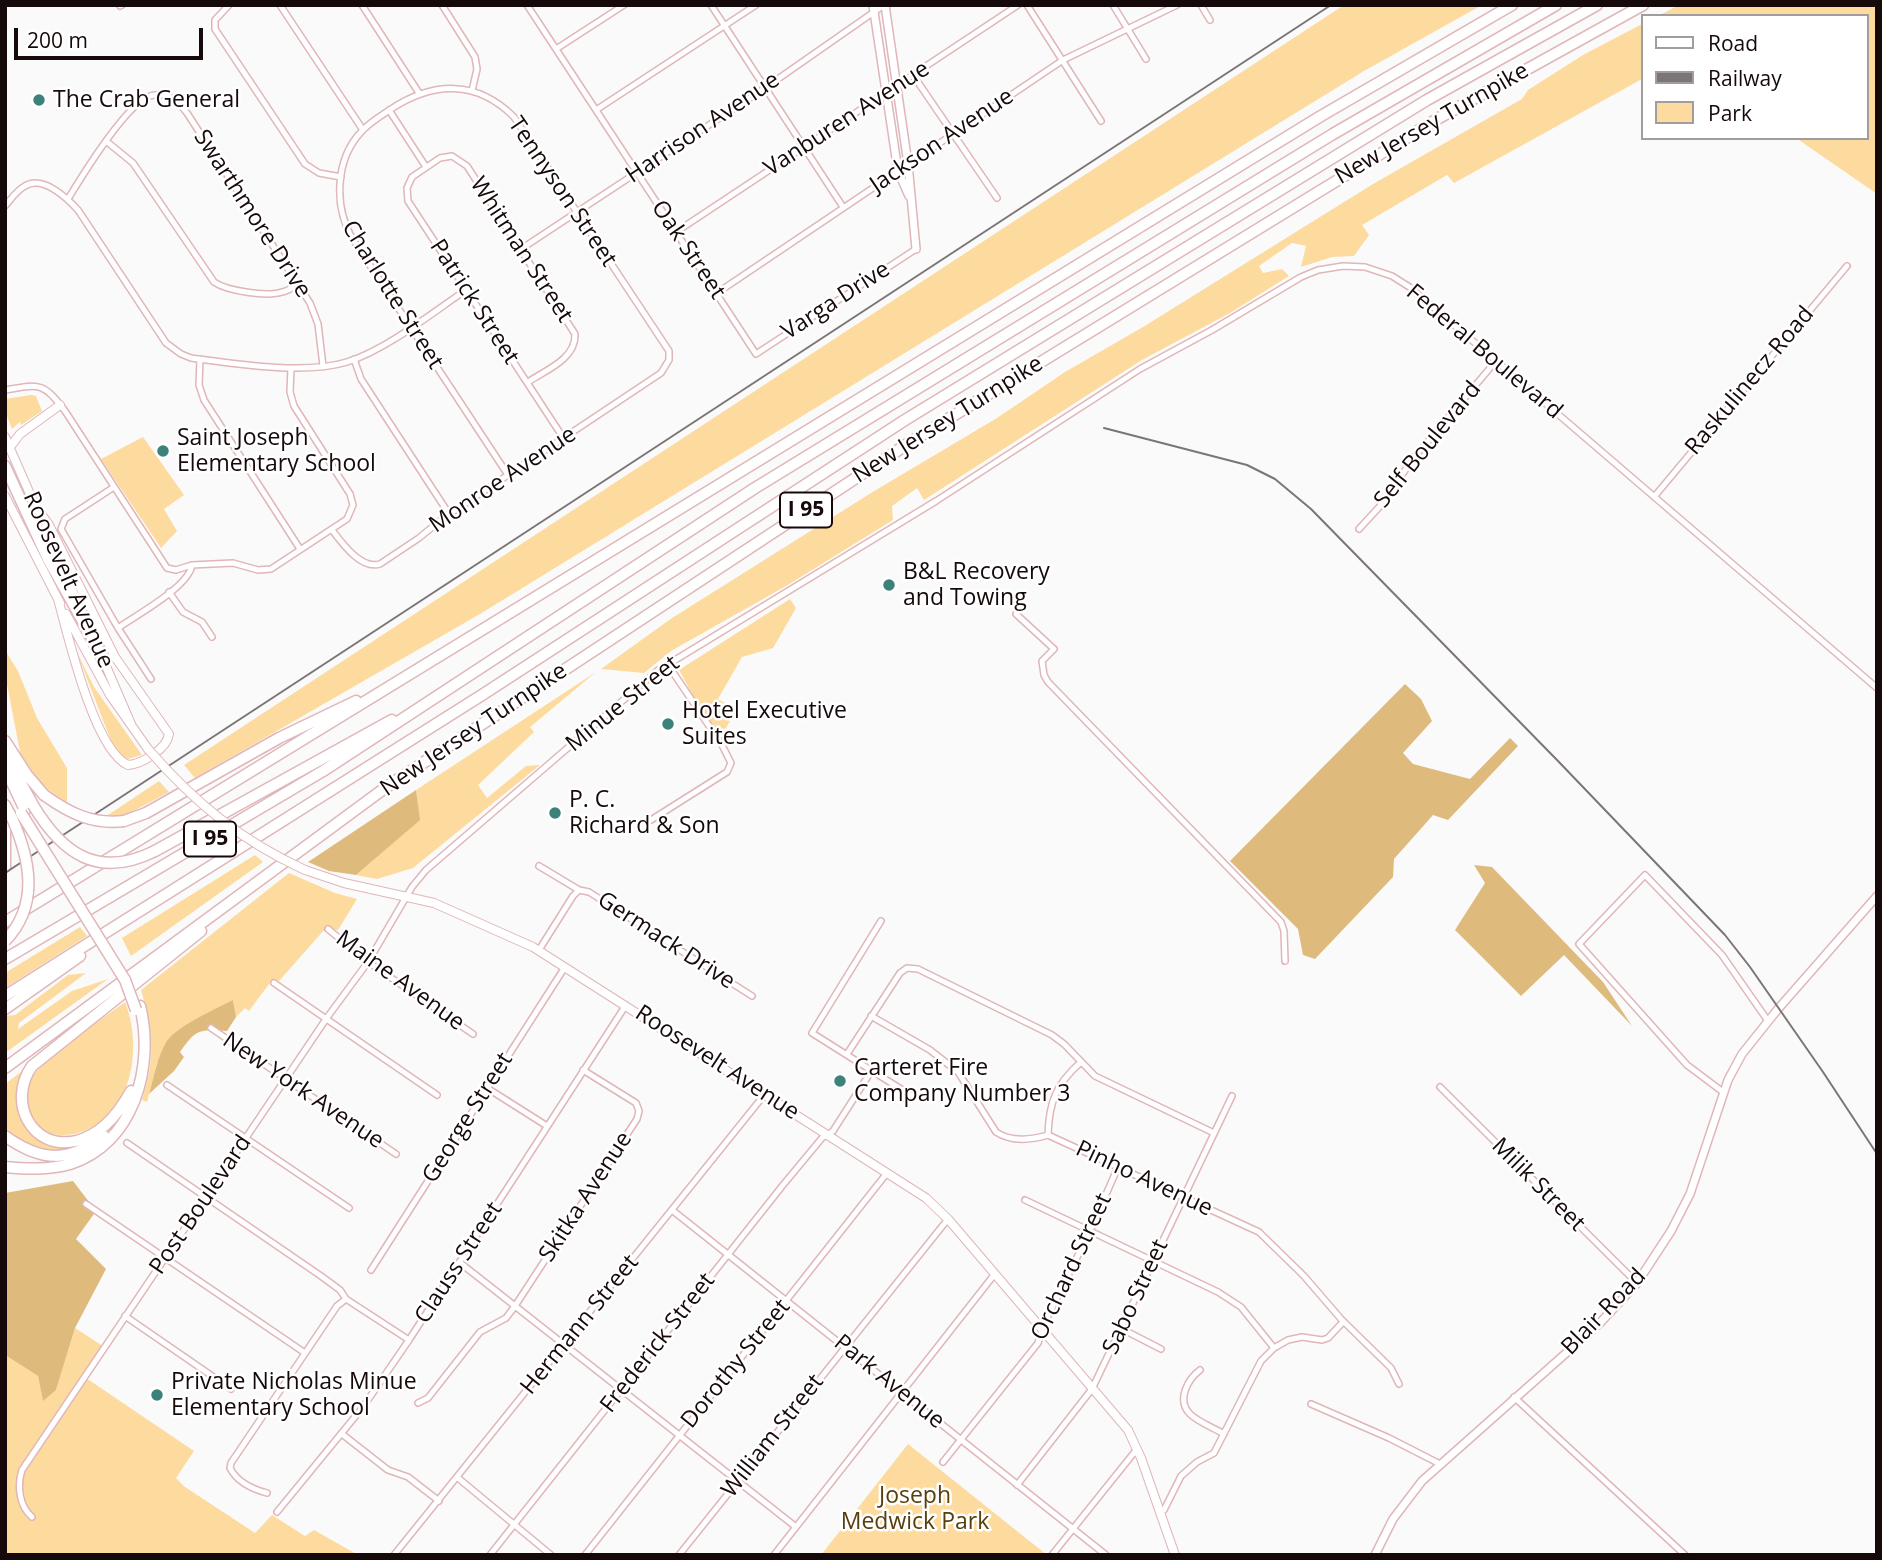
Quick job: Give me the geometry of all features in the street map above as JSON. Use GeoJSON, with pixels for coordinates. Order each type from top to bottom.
{"type":"FeatureCollection","features":[{"type":"Feature","properties":{"kind":"highway","name":"I 95"},"geometry":{"type":"LineString","coordinates":[[5,922],[1321,116],[1512,5]]}},
{"type":"Feature","properties":{"kind":"highway","name":"New Jersey Turnpike"},"geometry":{"type":"LineString","coordinates":[[5,958],[283,796],[766,481],[1334,134],[1556,5]]}},
{"type":"Feature","properties":{"kind":"highway","name":"New Jersey Turnpike"},"geometry":{"type":"LineString","coordinates":[[5,996],[482,695],[905,420],[1403,114],[1597,5]]}},
{"type":"Feature","properties":{"kind":"highway","name":"New Jersey Turnpike"},"geometry":{"type":"LineString","coordinates":[[5,1068],[396,781],[912,440],[1428,125],[1643,5]]}},
{"type":"Feature","properties":{"kind":"highway"},"geometry":{"type":"LineString","coordinates":[[7,470],[48,559],[98,648]]}},
{"type":"Feature","properties":{"kind":"highway"},"geometry":{"type":"LineString","coordinates":[[5,741],[27,775],[44,794],[65,809],[88,819],[124,821],[146,813],[324,715],[377,692]]}},
{"type":"Feature","properties":{"kind":"highway"},"geometry":{"type":"LineString","coordinates":[[5,805],[89,860],[124,863],[155,851],[386,722],[411,713]]}},
{"type":"Feature","properties":{"kind":"highway"},"geometry":{"type":"LineString","coordinates":[[5,754],[27,856],[29,881],[22,916],[5,941]]}},
{"type":"Feature","properties":{"kind":"highway"},"geometry":{"type":"LineString","coordinates":[[5,768],[19,814],[5,867]]}},
{"type":"Feature","properties":{"kind":"highway"},"geometry":{"type":"LineString","coordinates":[[5,783],[19,814],[120,962],[135,991],[139,1050],[131,1091],[119,1117],[92,1145],[70,1154],[47,1157],[36,1154],[5,1136]]}},
{"type":"Feature","properties":{"kind":"highway"},"geometry":{"type":"LineString","coordinates":[[131,1091],[116,1114],[99,1130],[68,1142],[47,1137],[32,1126],[20,1100],[23,1081],[32,1066],[171,956],[274,868]]}},
{"type":"Feature","properties":{"kind":"highway"},"geometry":{"type":"LineString","coordinates":[[5,1009],[174,888]]}},
{"type":"Feature","properties":{"kind":"highway"},"geometry":{"type":"LineString","coordinates":[[5,1167],[45,1168],[71,1163],[85,1158],[107,1142],[124,1121],[141,1080],[146,1051],[144,1022],[138,1008]]}},
{"type":"Feature","properties":{"kind":"highway"},"geometry":{"type":"LineString","coordinates":[[5,1144],[34,1160],[71,1163]]}},
{"type":"Feature","properties":{"kind":"main road"},"geometry":{"type":"LineString","coordinates":[[10,447],[20,434],[60,405]]}},
{"type":"Feature","properties":{"kind":"main road","name":"Roosevelt Avenue"},"geometry":{"type":"LineString","coordinates":[[5,437],[131,724]]}},
{"type":"Feature","properties":{"kind":"main road","name":"Roosevelt Avenue"},"geometry":{"type":"LineString","coordinates":[[5,496],[110,695],[148,749],[184,788],[222,822],[266,850],[305,870],[344,883],[407,896],[446,908],[539,950],[926,1198],[1128,1430],[1138,1449],[1175,1555]]}},
{"type":"Feature","properties":{"kind":"main road"},"geometry":{"type":"LineString","coordinates":[[36,507],[49,525],[115,657],[169,734],[165,745],[134,765],[125,764],[117,757],[91,709],[79,677],[58,599]]}},
{"type":"Feature","properties":{"kind":"street"},"geometry":{"type":"LineString","coordinates":[[229,5],[214,23],[215,29],[305,164],[318,173],[341,177],[349,150],[363,130],[389,110],[419,93],[444,89],[472,91],[477,69],[475,57],[442,5]]}},
{"type":"Feature","properties":{"kind":"street"},"geometry":{"type":"LineString","coordinates":[[280,5],[363,130]]}},
{"type":"Feature","properties":{"kind":"street"},"geometry":{"type":"LineString","coordinates":[[362,5],[419,93]]}},
{"type":"Feature","properties":{"kind":"street","name":"Oak Street"},"geometry":{"type":"LineString","coordinates":[[527,5],[756,354]]}},
{"type":"Feature","properties":{"kind":"street"},"geometry":{"type":"LineString","coordinates":[[556,49],[624,5]]}},
{"type":"Feature","properties":{"kind":"street"},"geometry":{"type":"LineString","coordinates":[[711,5],[843,207]]}},
{"type":"Feature","properties":{"kind":"street"},"geometry":{"type":"LineString","coordinates":[[596,110],[756,5]]}},
{"type":"Feature","properties":{"kind":"street"},"geometry":{"type":"LineString","coordinates":[[885,5],[908,164],[916,249]]}},
{"type":"Feature","properties":{"kind":"street","name":"Harrison Avenue"},"geometry":{"type":"LineString","coordinates":[[522,249],[765,88],[872,7],[885,5]]}},
{"type":"Feature","properties":{"kind":"street","name":"Vanburen Avenue"},"geometry":{"type":"LineString","coordinates":[[676,232],[1018,5]]}},
{"type":"Feature","properties":{"kind":"street"},"geometry":{"type":"LineString","coordinates":[[1027,5],[1101,121]]}},
{"type":"Feature","properties":{"kind":"street"},"geometry":{"type":"LineString","coordinates":[[1113,5],[1146,59]]}},
{"type":"Feature","properties":{"kind":"street","name":"Jackson Avenue"},"geometry":{"type":"LineString","coordinates":[[717,293],[1063,60],[1177,5]]}},
{"type":"Feature","properties":{"kind":"street"},"geometry":{"type":"LineString","coordinates":[[1200,5],[1210,20]]}},
{"type":"Feature","properties":{"kind":"street"},"geometry":{"type":"LineString","coordinates":[[872,7],[898,171],[911,200]]}},
{"type":"Feature","properties":{"kind":"street"},"geometry":{"type":"LineString","coordinates":[[913,75],[997,198]]}},
{"type":"Feature","properties":{"kind":"street","name":"Tennyson Street"},"geometry":{"type":"LineString","coordinates":[[472,91],[498,103],[514,117],[669,352]]}},
{"type":"Feature","properties":{"kind":"street","name":"Swarthmore Drive"},"geometry":{"type":"LineString","coordinates":[[68,199],[106,141],[144,99],[158,95],[176,100],[298,284],[316,317],[323,366]]}},
{"type":"Feature","properties":{"kind":"street"},"geometry":{"type":"LineString","coordinates":[[389,110],[426,167]]}},
{"type":"Feature","properties":{"kind":"street"},"geometry":{"type":"LineString","coordinates":[[106,141],[133,163],[214,282],[230,290],[273,293],[281,293],[298,284]]}},
{"type":"Feature","properties":{"kind":"street","name":"Whitman Street"},"geometry":{"type":"LineString","coordinates":[[426,167],[449,156],[463,162],[571,326],[575,337],[570,353],[528,382]]}},
{"type":"Feature","properties":{"kind":"street","name":"Patrick Street"},"geometry":{"type":"LineString","coordinates":[[426,167],[409,182],[406,191],[408,201],[564,439]]}},
{"type":"Feature","properties":{"kind":"street","name":"Charlotte Street"},"geometry":{"type":"LineString","coordinates":[[341,177],[340,203],[346,226],[508,475]]}},
{"type":"Feature","properties":{"kind":"street"},"geometry":{"type":"LineString","coordinates":[[5,206],[22,188],[32,183],[46,185],[68,199],[166,343],[181,354],[200,359],[291,368],[323,366],[354,359],[385,344],[466,290]]}},
{"type":"Feature","properties":{"kind":"street","name":"Varga Drive"},"geometry":{"type":"LineString","coordinates":[[756,354],[916,249]]}},
{"type":"Feature","properties":{"kind":"street","name":"Federal Boulevard"},"geometry":{"type":"LineString","coordinates":[[936,501],[1140,369],[1301,277],[1326,268],[1360,266],[1392,276],[1411,288],[1877,688]]}},
{"type":"Feature","properties":{"kind":"street","name":"Raskulinecz Road"},"geometry":{"type":"LineString","coordinates":[[1654,497],[1847,266]]}},
{"type":"Feature","properties":{"kind":"street","name":"Monroe Avenue"},"geometry":{"type":"LineString","coordinates":[[332,530],[353,554],[367,565],[374,566],[415,541],[449,514],[661,373],[669,360],[669,352]]}},
{"type":"Feature","properties":{"kind":"street"},"geometry":{"type":"LineString","coordinates":[[200,359],[199,385],[204,400],[300,549]]}},
{"type":"Feature","properties":{"kind":"street"},"geometry":{"type":"LineString","coordinates":[[354,359],[361,379],[449,514]]}},
{"type":"Feature","properties":{"kind":"street","name":"Self Boulevard"},"geometry":{"type":"LineString","coordinates":[[1359,529],[1382,503],[1412,460],[1496,361]]}},
{"type":"Feature","properties":{"kind":"street"},"geometry":{"type":"LineString","coordinates":[[5,390],[39,386],[48,391],[60,405],[167,568],[176,570],[192,565],[233,564],[263,571],[271,569],[349,517],[353,501],[294,405],[290,392],[291,368]]}},
{"type":"Feature","properties":{"kind":"street"},"geometry":{"type":"LineString","coordinates":[[114,488],[65,519],[61,529],[117,628],[151,679]]}},
{"type":"Feature","properties":{"kind":"street","name":"Minue Street"},"geometry":{"type":"LineString","coordinates":[[407,896],[426,870],[657,671],[936,501]]}},
{"type":"Feature","properties":{"kind":"street"},"geometry":{"type":"LineString","coordinates":[[117,628],[169,593],[188,575],[192,565]]}},
{"type":"Feature","properties":{"kind":"street"},"geometry":{"type":"LineString","coordinates":[[169,593],[183,612],[202,622],[212,637]]}},
{"type":"Feature","properties":{"kind":"street"},"geometry":{"type":"LineString","coordinates":[[1017,614],[1054,649],[1042,662],[1048,682],[1280,922],[1284,931],[1285,961]]}},
{"type":"Feature","properties":{"kind":"street"},"geometry":{"type":"LineString","coordinates":[[651,820],[727,772],[731,763],[722,745],[668,665]]}},
{"type":"Feature","properties":{"kind":"street","name":"Germack Drive"},"geometry":{"type":"LineString","coordinates":[[539,866],[579,890],[589,892],[752,996]]}},
{"type":"Feature","properties":{"kind":"street"},"geometry":{"type":"LineString","coordinates":[[1723,1092],[1687,1065],[1579,944],[1645,875],[1722,955],[1768,1021]]}},
{"type":"Feature","properties":{"kind":"street"},"geometry":{"type":"LineString","coordinates":[[539,950],[573,895],[579,890]]}},
{"type":"Feature","properties":{"kind":"street","name":"Post Boulevard"},"geometry":{"type":"LineString","coordinates":[[32,1517],[26,1512],[21,1500],[19,1484],[22,1470],[326,1019],[368,962],[407,896]]}},
{"type":"Feature","properties":{"kind":"street","name":"Blair Road"},"geometry":{"type":"LineString","coordinates":[[1375,1555],[1406,1499],[1440,1464],[1600,1323],[1637,1283],[1666,1240],[1690,1194],[1723,1092],[1742,1054],[1877,896]]}},
{"type":"Feature","properties":{"kind":"street"},"geometry":{"type":"LineString","coordinates":[[881,921],[812,1033],[912,1096]]}},
{"type":"Feature","properties":{"kind":"street","name":"Maine Avenue"},"geometry":{"type":"LineString","coordinates":[[328,929],[368,962],[473,1034]]}},
{"type":"Feature","properties":{"kind":"street","name":"George Street"},"geometry":{"type":"LineString","coordinates":[[371,1270],[565,967]]}},
{"type":"Feature","properties":{"kind":"street"},"geometry":{"type":"LineString","coordinates":[[847,1055],[900,973],[907,968],[918,970],[1052,1035],[1095,1076],[1214,1133]]}},
{"type":"Feature","properties":{"kind":"street"},"geometry":{"type":"LineString","coordinates":[[274,983],[437,1095]]}},
{"type":"Feature","properties":{"kind":"street","name":"Clauss Street"},"geometry":{"type":"LineString","coordinates":[[278,1511],[342,1434],[409,1340],[626,1005]]}},
{"type":"Feature","properties":{"kind":"street","name":"Pinho Avenue"},"geometry":{"type":"LineString","coordinates":[[871,1016],[930,1050],[958,1072],[996,1132],[1012,1139],[1048,1135],[1259,1232],[1304,1276],[1343,1322],[1391,1368],[1399,1384]]}},
{"type":"Feature","properties":{"kind":"street","name":"New York Avenue"},"geometry":{"type":"LineString","coordinates":[[211,1028],[396,1154]]}},
{"type":"Feature","properties":{"kind":"street"},"geometry":{"type":"LineString","coordinates":[[1048,1135],[1053,1097],[1066,1077],[1081,1062]]}},
{"type":"Feature","properties":{"kind":"street","name":"Skitka Avenue"},"geometry":{"type":"LineString","coordinates":[[515,1306],[638,1119],[636,1103],[583,1070]]}},
{"type":"Feature","properties":{"kind":"street","name":"Frederick Street"},"geometry":{"type":"LineString","coordinates":[[490,1555],[729,1254],[827,1133],[836,1127],[872,1070]]}},
{"type":"Feature","properties":{"kind":"street"},"geometry":{"type":"LineString","coordinates":[[167,1084],[349,1208]]}},
{"type":"Feature","properties":{"kind":"street","name":"Milik Street"},"geometry":{"type":"LineString","coordinates":[[1440,1087],[1637,1283]]}},
{"type":"Feature","properties":{"kind":"street"},"geometry":{"type":"LineString","coordinates":[[487,1088],[547,1126]]}},
{"type":"Feature","properties":{"kind":"street","name":"Hermann Street"},"geometry":{"type":"LineString","coordinates":[[394,1555],[765,1094]]}},
{"type":"Feature","properties":{"kind":"street","name":"Sabo Street"},"geometry":{"type":"LineString","coordinates":[[1017,1485],[1092,1389],[1232,1096]]}},
{"type":"Feature","properties":{"kind":"street"},"geometry":{"type":"LineString","coordinates":[[127,1143],[321,1276],[340,1290],[346,1299],[409,1340]]}},
{"type":"Feature","properties":{"kind":"street","name":"Orchard Street"},"geometry":{"type":"LineString","coordinates":[[943,1462],[1038,1343],[1118,1167]]}},
{"type":"Feature","properties":{"kind":"street","name":"Dorothy Street"},"geometry":{"type":"LineString","coordinates":[[585,1555],[887,1173]]}},
{"type":"Feature","properties":{"kind":"street"},"geometry":{"type":"LineString","coordinates":[[1025,1200],[1218,1292],[1241,1307],[1274,1348]]}},
{"type":"Feature","properties":{"kind":"street"},"geometry":{"type":"LineString","coordinates":[[86,1204],[305,1353]]}},
{"type":"Feature","properties":{"kind":"street","name":"Park Avenue"},"geometry":{"type":"LineString","coordinates":[[672,1210],[1106,1555]]}},
{"type":"Feature","properties":{"kind":"street","name":"William Street"},"geometry":{"type":"LineString","coordinates":[[679,1555],[947,1219]]}},
{"type":"Feature","properties":{"kind":"street"},"geometry":{"type":"LineString","coordinates":[[459,1262],[796,1527]]}},
{"type":"Feature","properties":{"kind":"street"},"geometry":{"type":"LineString","coordinates":[[774,1555],[994,1275]]}},
{"type":"Feature","properties":{"kind":"street"},"geometry":{"type":"LineString","coordinates":[[267,1493],[254,1490],[235,1476],[230,1468],[232,1461],[337,1306],[346,1299]]}},
{"type":"Feature","properties":{"kind":"street"},"geometry":{"type":"LineString","coordinates":[[418,1403],[428,1398],[480,1332],[506,1318],[515,1306]]}},
{"type":"Feature","properties":{"kind":"street"},"geometry":{"type":"LineString","coordinates":[[125,1316],[231,1390]]}},
{"type":"Feature","properties":{"kind":"street"},"geometry":{"type":"LineString","coordinates":[[1160,1512],[1164,1510],[1181,1476],[1214,1453],[1257,1369],[1274,1348],[1295,1338],[1328,1338],[1343,1322]]}},
{"type":"Feature","properties":{"kind":"street"},"geometry":{"type":"LineString","coordinates":[[1122,1329],[1161,1349]]}},
{"type":"Feature","properties":{"kind":"street"},"geometry":{"type":"LineString","coordinates":[[1200,1370],[1185,1388],[1185,1405],[1193,1416],[1224,1434]]}},
{"type":"Feature","properties":{"kind":"street"},"geometry":{"type":"LineString","coordinates":[[1514,1397],[1685,1555]]}},
{"type":"Feature","properties":{"kind":"street"},"geometry":{"type":"LineString","coordinates":[[1311,1404],[1440,1464]]}},
{"type":"Feature","properties":{"kind":"street"},"geometry":{"type":"LineString","coordinates":[[342,1434],[388,1470],[408,1477],[439,1501]]}},
{"type":"Feature","properties":{"kind":"street"},"geometry":{"type":"LineString","coordinates":[[1052,1555],[1138,1449]]}},
{"type":"Feature","properties":{"kind":"street"},"geometry":{"type":"LineString","coordinates":[[458,1478],[551,1555]]}},
{"type":"Feature","properties":{"kind":"green space"},"geometry":{"type":"Polygon","coordinates":[[[1344,5],[1482,5],[1364,71],[480,614],[195,778],[184,765],[1344,5]]]}},
{"type":"Feature","properties":{"kind":"green space"},"geometry":{"type":"Polygon","coordinates":[[[1679,5],[1877,5],[1877,194],[1799,140],[1868,140],[1868,14],[1662,14],[1679,5]]]}},
{"type":"Feature","properties":{"kind":"green space"},"geometry":{"type":"Polygon","coordinates":[[[1640,25],[1640,80],[1454,183],[1447,175],[1362,225],[1369,235],[1354,256],[1332,257],[1301,267],[1306,246],[1292,243],[1259,266],[1263,273],[1282,269],[1289,276],[1230,313],[1142,360],[924,500],[917,488],[892,506],[893,520],[786,586],[671,651],[644,673],[601,669],[672,618],[871,493],[997,418],[1065,372],[1143,327],[1373,184],[1522,99],[1528,90],[1583,55],[1640,25]]]}},
{"type":"Feature","properties":{"kind":"green space"},"geometry":{"type":"Polygon","coordinates":[[[36,396],[42,411],[12,429],[5,411],[5,399],[36,396]]]}},
{"type":"Feature","properties":{"kind":"green space"},"geometry":{"type":"Polygon","coordinates":[[[143,437],[184,495],[164,509],[177,531],[161,548],[101,459],[143,437]]]}},
{"type":"Feature","properties":{"kind":"green space"},"geometry":{"type":"Polygon","coordinates":[[[790,599],[796,608],[773,648],[742,657],[718,699],[736,710],[726,728],[714,734],[679,670],[790,599]]]}},
{"type":"Feature","properties":{"kind":"green space"},"geometry":{"type":"Polygon","coordinates":[[[5,650],[18,671],[37,718],[67,768],[67,805],[39,782],[21,757],[5,674],[5,650]]]}},
{"type":"Feature","properties":{"kind":"green space"},"geometry":{"type":"Polygon","coordinates":[[[76,650],[94,687],[142,755],[128,759],[121,756],[113,746],[76,650]]]}},
{"type":"Feature","properties":{"kind":"green space"},"geometry":{"type":"Polygon","coordinates":[[[596,672],[530,727],[534,732],[478,785],[487,798],[526,766],[540,765],[413,868],[377,879],[356,875],[419,820],[416,790],[596,672]]]}},
{"type":"Feature","properties":{"kind":"green space"},"geometry":{"type":"Polygon","coordinates":[[[159,781],[169,792],[124,816],[105,817],[159,781]]]}},
{"type":"Feature","properties":{"kind":"green space"},"geometry":{"type":"Polygon","coordinates":[[[255,855],[263,862],[131,956],[122,938],[255,855]]]}},
{"type":"Feature","properties":{"kind":"green space"},"geometry":{"type":"Polygon","coordinates":[[[289,873],[335,893],[357,899],[338,930],[325,929],[279,981],[272,980],[249,1011],[245,1008],[236,1017],[233,1000],[157,1063],[147,1102],[142,1100],[151,1045],[141,990],[289,873]]]}},
{"type":"Feature","properties":{"kind":"green space"},"geometry":{"type":"Polygon","coordinates":[[[80,927],[87,936],[5,988],[5,973],[80,927]]]}},
{"type":"Feature","properties":{"kind":"green space"},"geometry":{"type":"Polygon","coordinates":[[[86,973],[19,1023],[18,1029],[72,991],[108,979],[5,1053],[5,1016],[15,1015],[68,975],[86,973]]]}},
{"type":"Feature","properties":{"kind":"green space"},"geometry":{"type":"Polygon","coordinates":[[[125,1002],[133,1039],[133,1059],[122,1097],[111,1113],[97,1125],[78,1133],[60,1135],[42,1129],[29,1110],[27,1094],[30,1081],[59,1051],[125,1002]]]}},
{"type":"Feature","properties":{"kind":"green space"},"geometry":{"type":"Polygon","coordinates":[[[21,1072],[21,1114],[29,1131],[47,1144],[74,1148],[45,1151],[21,1140],[5,1128],[5,1084],[21,1072]]]}},
{"type":"Feature","properties":{"kind":"green space"},"geometry":{"type":"Polygon","coordinates":[[[75,1328],[106,1348],[86,1378],[194,1451],[176,1478],[185,1487],[255,1533],[272,1515],[305,1536],[314,1530],[358,1555],[5,1555],[5,1355],[38,1376],[43,1400],[56,1390],[75,1328]]]}},
{"type":"Feature","properties":{"kind":"green space","name":"Joseph Medwick Park"},"geometry":{"type":"Polygon","coordinates":[[[908,1444],[1047,1555],[821,1555],[908,1444]]]}},
{"type":"Feature","properties":{"kind":"shaded area"},"geometry":{"type":"Polygon","coordinates":[[[1405,684],[1421,699],[1432,721],[1403,753],[1413,764],[1470,779],[1510,738],[1518,746],[1448,820],[1433,815],[1394,859],[1393,877],[1315,959],[1303,955],[1298,929],[1230,861],[1405,684]]]}},
{"type":"Feature","properties":{"kind":"shaded area"},"geometry":{"type":"Polygon","coordinates":[[[416,790],[420,820],[356,875],[329,871],[308,862],[416,790]]]}},
{"type":"Feature","properties":{"kind":"shaded area"},"geometry":{"type":"Polygon","coordinates":[[[1474,865],[1492,867],[1603,982],[1632,1026],[1564,955],[1521,996],[1455,930],[1485,883],[1474,865]]]}},
{"type":"Feature","properties":{"kind":"shaded area"},"geometry":{"type":"Polygon","coordinates":[[[233,1000],[236,1017],[227,1031],[199,1032],[190,1039],[180,1052],[184,1057],[174,1071],[149,1094],[161,1054],[172,1035],[197,1018],[233,1000]]]}},
{"type":"Feature","properties":{"kind":"shaded area"},"geometry":{"type":"Polygon","coordinates":[[[73,1181],[96,1211],[76,1239],[106,1269],[75,1328],[56,1390],[43,1401],[38,1376],[5,1355],[5,1193],[73,1181]]]}},
{"type":"Feature","properties":{"kind":"railway"},"geometry":{"type":"LineString","coordinates":[[5,873],[1331,5]]}},
{"type":"Feature","properties":{"kind":"railway"},"geometry":{"type":"LineString","coordinates":[[1104,428],[1247,465],[1275,479],[1311,509],[1725,935],[1823,1072],[1877,1154]]}},
{"type":"Feature","properties":{"kind":"place","name":"The Crab General"},"geometry":{"type":"Point","coordinates":[39,100]}},
{"type":"Feature","properties":{"kind":"place","name":"Saint Joseph Elementary School"},"geometry":{"type":"Point","coordinates":[163,451]}},
{"type":"Feature","properties":{"kind":"place","name":"B&L Recovery and Towing"},"geometry":{"type":"Point","coordinates":[889,585]}},
{"type":"Feature","properties":{"kind":"place","name":"Hotel Executive Suites"},"geometry":{"type":"Point","coordinates":[668,724]}},
{"type":"Feature","properties":{"kind":"place","name":"P. C. Richard & Son"},"geometry":{"type":"Point","coordinates":[555,813]}},
{"type":"Feature","properties":{"kind":"place","name":"Carteret Fire Company Number 3"},"geometry":{"type":"Point","coordinates":[840,1081]}},
{"type":"Feature","properties":{"kind":"place","name":"Private Nicholas Minue Elementary School"},"geometry":{"type":"Point","coordinates":[157,1395]}}]}
